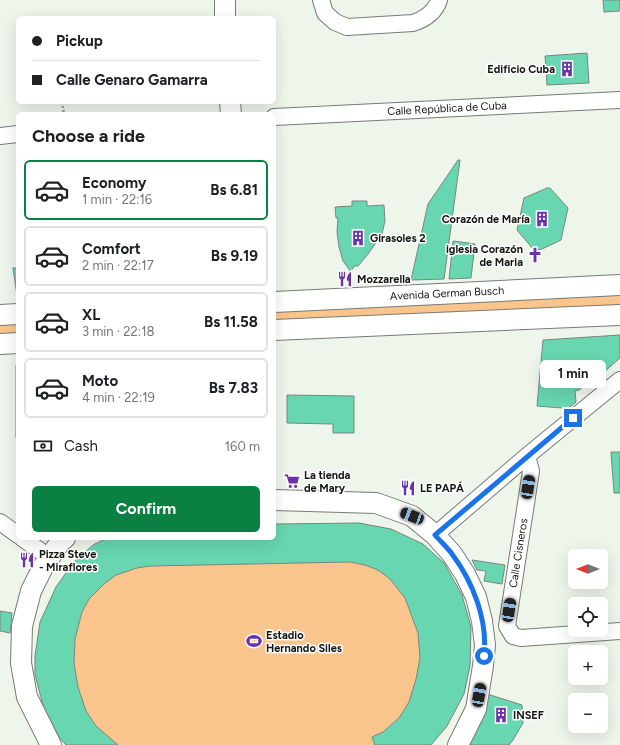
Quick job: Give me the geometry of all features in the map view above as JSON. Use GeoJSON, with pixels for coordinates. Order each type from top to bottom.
{"type":"FeatureCollection","features":[{"type":"Feature","properties":{"kind":"main road"},"geometry":{"type":"LineString","coordinates":[[225,0],[225,16]]}},
{"type":"Feature","properties":{"kind":"main road","name":"Avenida German Busch"},"geometry":{"type":"LineString","coordinates":[[276,302],[620,285]]}},
{"type":"Feature","properties":{"kind":"main road"},"geometry":{"type":"LineString","coordinates":[[0,315],[16,314]]}},
{"type":"Feature","properties":{"kind":"main road"},"geometry":{"type":"LineString","coordinates":[[276,330],[620,315]]}},
{"type":"Feature","properties":{"kind":"main road"},"geometry":{"type":"LineString","coordinates":[[0,344],[16,343]]}},
{"type":"Feature","properties":{"kind":"main road"},"geometry":{"type":"LineString","coordinates":[[276,500],[376,503],[412,516],[435,535],[452,554],[465,574],[473,591],[482,621],[485,645],[484,666],[476,709],[458,745]]}},
{"type":"Feature","properties":{"kind":"main road"},"geometry":{"type":"LineString","coordinates":[[51,745],[27,697],[21,662],[22,626],[32,591],[43,567],[62,540]]}},
{"type":"Feature","properties":{"kind":"street"},"geometry":{"type":"LineString","coordinates":[[321,0],[325,12],[335,22],[347,27],[413,23],[423,20],[431,13],[439,0]]}},
{"type":"Feature","properties":{"kind":"street","name":"Calle República de Cuba"},"geometry":{"type":"LineString","coordinates":[[276,117],[620,100]]}},
{"type":"Feature","properties":{"kind":"street"},"geometry":{"type":"LineString","coordinates":[[0,136],[16,134]]}},
{"type":"Feature","properties":{"kind":"street"},"geometry":{"type":"LineString","coordinates":[[435,535],[527,456],[620,380]]}},
{"type":"Feature","properties":{"kind":"street","name":"Calle Cisneros"},"geometry":{"type":"LineString","coordinates":[[527,456],[531,471],[507,626],[513,636],[521,638],[620,631]]}},
{"type":"Feature","properties":{"kind":"street"},"geometry":{"type":"LineString","coordinates":[[0,522],[16,534]]}},
{"type":"Feature","properties":{"kind":"street"},"geometry":{"type":"LineString","coordinates":[[25,540],[49,557]]}},
{"type":"Feature","properties":{"kind":"shaded area"},"geometry":{"type":"Polygon","coordinates":[[[620,293],[620,306],[276,323],[276,310],[620,293]]]}},
{"type":"Feature","properties":{"kind":"shaded area"},"geometry":{"type":"Polygon","coordinates":[[[16,322],[16,335],[0,336],[0,323],[16,322]]]}},
{"type":"Feature","properties":{"kind":"shaded area","name":"Estadio Hernando Siles"},"geometry":{"type":"Polygon","coordinates":[[[359,523],[391,529],[444,563],[462,595],[471,627],[470,666],[464,694],[447,726],[431,745],[66,745],[59,737],[44,709],[35,675],[35,656],[40,622],[56,587],[73,563],[93,545],[103,540],[276,540],[276,524],[359,523]]]}},
{"type":"Feature","properties":{"kind":"building"},"geometry":{"type":"Polygon","coordinates":[[[603,0],[620,0],[620,11],[604,12],[603,0]]]}},
{"type":"Feature","properties":{"kind":"building","name":"Edificio Cuba"},"geometry":{"type":"Polygon","coordinates":[[[587,53],[589,83],[547,85],[545,56],[587,53]]]}},
{"type":"Feature","properties":{"kind":"building"},"geometry":{"type":"Polygon","coordinates":[[[458,160],[460,160],[444,279],[411,280],[428,204],[458,160]]]}},
{"type":"Feature","properties":{"kind":"building","name":"Corazón de María"},"geometry":{"type":"Polygon","coordinates":[[[550,188],[568,208],[561,240],[540,250],[533,249],[517,230],[524,198],[550,188]]]}},
{"type":"Feature","properties":{"kind":"building","name":"Girasoles 2"},"geometry":{"type":"Polygon","coordinates":[[[352,201],[367,201],[367,206],[384,205],[385,221],[382,234],[368,254],[358,266],[354,266],[351,272],[343,261],[339,247],[337,232],[338,218],[336,218],[335,207],[352,206],[352,201]]]}},
{"type":"Feature","properties":{"kind":"building"},"geometry":{"type":"Polygon","coordinates":[[[453,241],[475,244],[471,278],[449,279],[453,241]]]}},
{"type":"Feature","properties":{"kind":"building"},"geometry":{"type":"Polygon","coordinates":[[[13,268],[16,268],[16,288],[13,268]]]}},
{"type":"Feature","properties":{"kind":"building"},"geometry":{"type":"Polygon","coordinates":[[[620,335],[620,358],[595,380],[593,378],[579,390],[575,391],[576,402],[565,411],[562,408],[537,406],[543,340],[620,335]]]}},
{"type":"Feature","properties":{"kind":"building"},"geometry":{"type":"Polygon","coordinates":[[[287,395],[354,396],[354,433],[333,433],[333,424],[287,423],[287,395]]]}},
{"type":"Feature","properties":{"kind":"building"},"geometry":{"type":"Polygon","coordinates":[[[611,452],[620,452],[620,493],[614,493],[611,452]]]}},
{"type":"Feature","properties":{"kind":"building"},"geometry":{"type":"Polygon","coordinates":[[[359,523],[391,529],[423,544],[444,563],[462,595],[471,627],[470,666],[464,694],[447,726],[431,745],[375,745],[372,737],[383,732],[399,718],[409,702],[416,679],[420,658],[418,633],[405,598],[390,579],[378,570],[365,565],[350,562],[150,566],[137,568],[116,575],[104,584],[89,599],[82,612],[75,639],[74,663],[78,687],[86,711],[96,726],[118,745],[66,745],[59,737],[44,709],[35,675],[35,656],[40,622],[56,587],[73,563],[93,545],[103,540],[276,540],[276,524],[359,523]]]}},
{"type":"Feature","properties":{"kind":"building"},"geometry":{"type":"Polygon","coordinates":[[[472,560],[505,565],[502,584],[484,581],[486,571],[477,570],[472,560]]]}},
{"type":"Feature","properties":{"kind":"building"},"geometry":{"type":"Polygon","coordinates":[[[0,611],[12,613],[10,633],[0,631],[0,611]]]}},
{"type":"Feature","properties":{"kind":"building","name":"INSEF"},"geometry":{"type":"Polygon","coordinates":[[[484,693],[522,705],[523,723],[509,745],[469,745],[482,710],[484,693]]]}},
{"type":"Feature","properties":{"kind":"place","name":"Edificio Cuba"},"geometry":{"type":"Point","coordinates":[567,69]}},
{"type":"Feature","properties":{"kind":"place","name":"Corazón de María"},"geometry":{"type":"Point","coordinates":[542,219]}},
{"type":"Feature","properties":{"kind":"place","name":"Girasoles 2"},"geometry":{"type":"Point","coordinates":[358,238]}},
{"type":"Feature","properties":{"kind":"place","name":"iglesia Corazón de Maria"},"geometry":{"type":"Point","coordinates":[535,255]}},
{"type":"Feature","properties":{"kind":"place","name":"Mozzarella"},"geometry":{"type":"Point","coordinates":[345,279]}},
{"type":"Feature","properties":{"kind":"place","name":"La tienda de Mary"},"geometry":{"type":"Point","coordinates":[292,481]}},
{"type":"Feature","properties":{"kind":"place","name":"LE PAPÁ"},"geometry":{"type":"Point","coordinates":[408,488]}},
{"type":"Feature","properties":{"kind":"place","name":"Pizza Steve - Miraflores"},"geometry":{"type":"Point","coordinates":[27,560]}},
{"type":"Feature","properties":{"kind":"place","name":"Estadio Hernando Siles"},"geometry":{"type":"Point","coordinates":[254,641]}},
{"type":"Feature","properties":{"kind":"place","name":"INSEF"},"geometry":{"type":"Point","coordinates":[501,715]}},
{"type":"Feature","properties":{"kind":"route"},"geometry":{"type":"LineString","coordinates":[[484,656],[485,645],[482,621],[476,597],[465,574],[452,554],[435,535],[573,418]]}}]}
